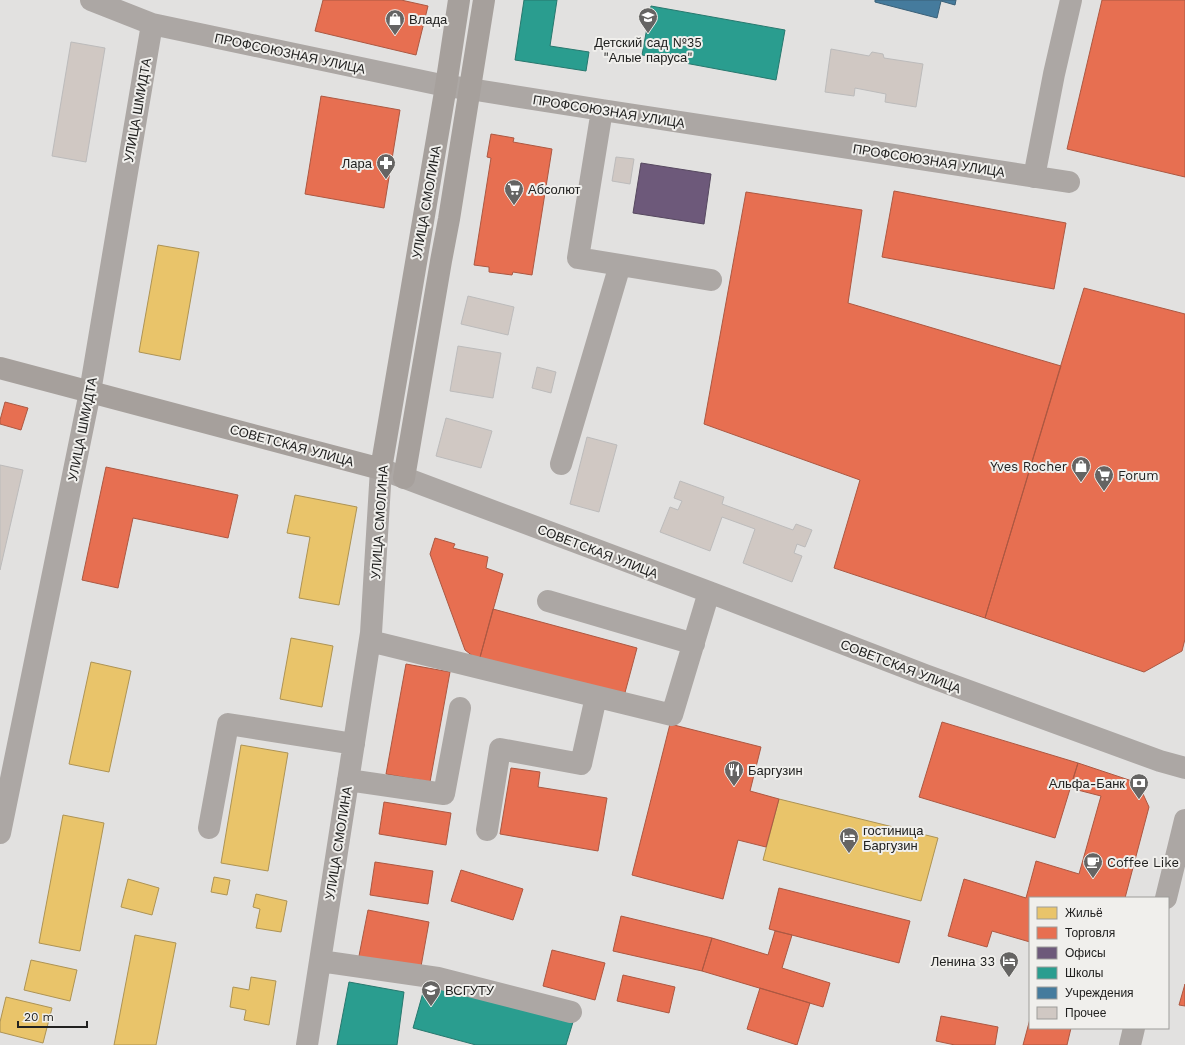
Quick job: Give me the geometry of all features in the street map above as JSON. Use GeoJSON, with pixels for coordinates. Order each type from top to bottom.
{"type":"FeatureCollection","features":[{"type":"Feature","properties":{"kind":"main road","name":"УЛИЦА СМОЛИНА"},"geometry":{"type":"LineString","coordinates":[[381,469],[446,86],[459,0]]}},
{"type":"Feature","properties":{"kind":"main road"},"geometry":{"type":"LineString","coordinates":[[404,478],[449,219],[484,0]]}},
{"type":"Feature","properties":{"kind":"main road","name":"СОВЕТСКАЯ УЛИЦА"},"geometry":{"type":"LineString","coordinates":[[0,368],[381,469]]}},
{"type":"Feature","properties":{"kind":"street","name":"ПРОФСОЮЗНАЯ УЛИЦА"},"geometry":{"type":"LineString","coordinates":[[91,0],[152,24],[446,86],[1069,182]]}},
{"type":"Feature","properties":{"kind":"street"},"geometry":{"type":"LineString","coordinates":[[1034,176],[1054,74],[1071,0]]}},
{"type":"Feature","properties":{"kind":"street","name":"УЛИЦА ШМИДТА"},"geometry":{"type":"LineString","coordinates":[[0,828],[90,392],[152,24]]}},
{"type":"Feature","properties":{"kind":"street"},"geometry":{"type":"LineString","coordinates":[[602,110],[578,258],[710,280]]}},
{"type":"Feature","properties":{"kind":"street"},"geometry":{"type":"LineString","coordinates":[[561,464],[620,265]]}},
{"type":"Feature","properties":{"kind":"street","name":"СОВЕТСКАЯ УЛИЦА"},"geometry":{"type":"LineString","coordinates":[[381,469],[925,675],[1153,759],[1185,768]]}},
{"type":"Feature","properties":{"kind":"street","name":"УЛИЦА СМОЛИНА"},"geometry":{"type":"LineString","coordinates":[[307,1045],[370,641],[381,469]]}},
{"type":"Feature","properties":{"kind":"street"},"geometry":{"type":"LineString","coordinates":[[370,641],[672,715],[709,592]]}},
{"type":"Feature","properties":{"kind":"street"},"geometry":{"type":"LineString","coordinates":[[548,600],[694,644]]}},
{"type":"Feature","properties":{"kind":"street"},"geometry":{"type":"LineString","coordinates":[[487,830],[500,749],[581,764],[596,697]]}},
{"type":"Feature","properties":{"kind":"street"},"geometry":{"type":"LineString","coordinates":[[348,780],[444,794],[460,708]]}},
{"type":"Feature","properties":{"kind":"street"},"geometry":{"type":"LineString","coordinates":[[209,828],[228,724],[354,744]]}},
{"type":"Feature","properties":{"kind":"street"},"geometry":{"type":"LineString","coordinates":[[1166,897],[1185,820]]}},
{"type":"Feature","properties":{"kind":"street"},"geometry":{"type":"LineString","coordinates":[[320,961],[438,978],[571,1012]]}},
{"type":"Feature","properties":{"kind":"street"},"geometry":{"type":"LineString","coordinates":[[1130,1045],[1134,1029]]}},
{"type":"Feature","properties":{"kind":"building: Жильё"},"geometry":{"type":"Polygon","coordinates":[[[158,245],[199,252],[180,360],[139,352],[158,245]]]}},
{"type":"Feature","properties":{"kind":"building: Жильё"},"geometry":{"type":"Polygon","coordinates":[[[295,495],[357,507],[339,605],[299,598],[310,537],[287,533],[295,495]]]}},
{"type":"Feature","properties":{"kind":"building: Жильё"},"geometry":{"type":"Polygon","coordinates":[[[291,638],[333,646],[322,707],[280,699],[291,638]]]}},
{"type":"Feature","properties":{"kind":"building: Жильё"},"geometry":{"type":"Polygon","coordinates":[[[91,662],[131,671],[109,772],[69,764],[91,662]]]}},
{"type":"Feature","properties":{"kind":"building: Жильё"},"geometry":{"type":"Polygon","coordinates":[[[241,745],[288,753],[268,871],[221,863],[241,745]]]}},
{"type":"Feature","properties":{"kind":"building: Жильё","name":"гостиница Баргузин"},"geometry":{"type":"Polygon","coordinates":[[[779,799],[938,838],[921,901],[763,860],[779,799]]]}},
{"type":"Feature","properties":{"kind":"building: Жильё"},"geometry":{"type":"Polygon","coordinates":[[[63,815],[104,823],[80,951],[39,943],[63,815]]]}},
{"type":"Feature","properties":{"kind":"building: Жильё"},"geometry":{"type":"Polygon","coordinates":[[[214,877],[230,880],[227,895],[211,892],[214,877]]]}},
{"type":"Feature","properties":{"kind":"building: Жильё"},"geometry":{"type":"Polygon","coordinates":[[[128,879],[159,888],[152,915],[121,907],[128,879]]]}},
{"type":"Feature","properties":{"kind":"building: Жильё"},"geometry":{"type":"Polygon","coordinates":[[[256,894],[287,901],[281,932],[256,928],[260,909],[253,907],[256,894]]]}},
{"type":"Feature","properties":{"kind":"building: Жильё"},"geometry":{"type":"Polygon","coordinates":[[[135,935],[176,943],[156,1045],[114,1045],[135,935]]]}},
{"type":"Feature","properties":{"kind":"building: Жильё"},"geometry":{"type":"Polygon","coordinates":[[[31,960],[77,970],[70,1001],[24,990],[31,960]]]}},
{"type":"Feature","properties":{"kind":"building: Жильё"},"geometry":{"type":"Polygon","coordinates":[[[251,977],[276,981],[269,1025],[244,1020],[246,1010],[230,1007],[233,987],[249,990],[251,977]]]}},
{"type":"Feature","properties":{"kind":"building: Жильё"},"geometry":{"type":"Polygon","coordinates":[[[6,997],[52,1008],[43,1043],[0,1032],[0,1022],[6,997]]]}},
{"type":"Feature","properties":{"kind":"building: Торговля"},"geometry":{"type":"Polygon","coordinates":[[[323,0],[401,0],[428,6],[416,55],[315,31],[323,0]]]}},
{"type":"Feature","properties":{"kind":"building: Торговля"},"geometry":{"type":"Polygon","coordinates":[[[1102,0],[1185,0],[1185,177],[1067,149],[1102,0]]]}},
{"type":"Feature","properties":{"kind":"building: Торговля"},"geometry":{"type":"Polygon","coordinates":[[[321,96],[400,110],[384,208],[305,194],[321,96]]]}},
{"type":"Feature","properties":{"kind":"building: Торговля"},"geometry":{"type":"Polygon","coordinates":[[[491,134],[514,138],[513,142],[552,149],[532,275],[513,272],[512,275],[489,272],[489,267],[474,265],[491,158],[487,157],[491,134]]]}},
{"type":"Feature","properties":{"kind":"building: Торговля"},"geometry":{"type":"Polygon","coordinates":[[[894,191],[1066,223],[1054,289],[882,257],[894,191]]]}},
{"type":"Feature","properties":{"kind":"building: Торговля"},"geometry":{"type":"Polygon","coordinates":[[[746,192],[862,210],[848,303],[1061,366],[985,618],[834,568],[860,480],[704,424],[746,192]]]}},
{"type":"Feature","properties":{"kind":"building: Торговля","name":"Forum"},"geometry":{"type":"Polygon","coordinates":[[[1084,288],[1185,314],[1185,639],[1182,651],[1144,672],[985,618],[1084,288]]]}},
{"type":"Feature","properties":{"kind":"building: Торговля"},"geometry":{"type":"Polygon","coordinates":[[[5,402],[28,408],[21,430],[0,424],[5,402]]]}},
{"type":"Feature","properties":{"kind":"building: Торговля"},"geometry":{"type":"Polygon","coordinates":[[[106,467],[238,495],[228,538],[133,518],[118,588],[82,580],[106,467]]]}},
{"type":"Feature","properties":{"kind":"building: Торговля"},"geometry":{"type":"Polygon","coordinates":[[[435,538],[455,544],[453,548],[488,557],[486,568],[503,574],[479,661],[465,650],[430,554],[435,538]]]}},
{"type":"Feature","properties":{"kind":"building: Торговля"},"geometry":{"type":"Polygon","coordinates":[[[493,609],[637,648],[623,700],[479,661],[493,609]]]}},
{"type":"Feature","properties":{"kind":"building: Торговля"},"geometry":{"type":"Polygon","coordinates":[[[406,664],[450,672],[430,782],[386,774],[406,664]]]}},
{"type":"Feature","properties":{"kind":"building: Торговля"},"geometry":{"type":"Polygon","coordinates":[[[942,722],[1078,763],[1055,838],[919,797],[942,722]]]}},
{"type":"Feature","properties":{"kind":"building: Торговля"},"geometry":{"type":"Polygon","coordinates":[[[670,724],[761,747],[750,791],[779,799],[766,847],[738,840],[723,899],[632,875],[670,724]]]}},
{"type":"Feature","properties":{"kind":"building: Торговля"},"geometry":{"type":"Polygon","coordinates":[[[1078,763],[1138,783],[1149,807],[1125,897],[1029,897],[1029,942],[992,931],[987,947],[948,936],[964,879],[1026,898],[1036,861],[1079,874],[1101,796],[1070,788],[1078,763]]]}},
{"type":"Feature","properties":{"kind":"building: Торговля"},"geometry":{"type":"Polygon","coordinates":[[[511,768],[540,772],[538,787],[607,798],[598,851],[500,834],[511,768]]]}},
{"type":"Feature","properties":{"kind":"building: Торговля"},"geometry":{"type":"Polygon","coordinates":[[[384,802],[451,813],[446,845],[379,834],[384,802]]]}},
{"type":"Feature","properties":{"kind":"building: Торговля"},"geometry":{"type":"Polygon","coordinates":[[[375,862],[433,871],[428,904],[370,895],[375,862]]]}},
{"type":"Feature","properties":{"kind":"building: Торговля"},"geometry":{"type":"Polygon","coordinates":[[[461,870],[523,889],[513,920],[451,901],[461,870]]]}},
{"type":"Feature","properties":{"kind":"building: Торговля"},"geometry":{"type":"Polygon","coordinates":[[[779,888],[910,921],[899,963],[769,929],[779,888]]]}},
{"type":"Feature","properties":{"kind":"building: Торговля"},"geometry":{"type":"Polygon","coordinates":[[[368,910],[429,922],[420,972],[358,961],[368,910]]]}},
{"type":"Feature","properties":{"kind":"building: Торговля"},"geometry":{"type":"Polygon","coordinates":[[[621,916],[712,938],[702,971],[613,951],[621,916]]]}},
{"type":"Feature","properties":{"kind":"building: Торговля"},"geometry":{"type":"Polygon","coordinates":[[[775,931],[792,935],[782,968],[830,983],[823,1007],[702,971],[712,938],[768,955],[775,931]]]}},
{"type":"Feature","properties":{"kind":"building: Торговля"},"geometry":{"type":"Polygon","coordinates":[[[552,950],[605,963],[595,1000],[543,986],[552,950]]]}},
{"type":"Feature","properties":{"kind":"building: Торговля"},"geometry":{"type":"Polygon","coordinates":[[[623,975],[675,987],[669,1013],[617,1001],[623,975]]]}},
{"type":"Feature","properties":{"kind":"building: Торговля"},"geometry":{"type":"Polygon","coordinates":[[[1185,984],[1185,1006],[1179,1005],[1185,984]]]}},
{"type":"Feature","properties":{"kind":"building: Торговля"},"geometry":{"type":"Polygon","coordinates":[[[760,988],[810,1003],[797,1045],[747,1029],[760,988]]]}},
{"type":"Feature","properties":{"kind":"building: Торговля"},"geometry":{"type":"Polygon","coordinates":[[[941,1016],[998,1027],[995,1045],[955,1045],[936,1041],[941,1016]]]}},
{"type":"Feature","properties":{"kind":"building: Торговля"},"geometry":{"type":"Polygon","coordinates":[[[1029,1023],[1029,1029],[1071,1029],[1067,1045],[1023,1045],[1029,1023]]]}},
{"type":"Feature","properties":{"kind":"building: Офисы"},"geometry":{"type":"Polygon","coordinates":[[[641,163],[711,174],[704,224],[633,213],[641,163]]]}},
{"type":"Feature","properties":{"kind":"building: Школы"},"geometry":{"type":"Polygon","coordinates":[[[524,0],[557,0],[550,46],[589,52],[586,71],[515,60],[524,0]]]}},
{"type":"Feature","properties":{"kind":"building: Школы"},"geometry":{"type":"Polygon","coordinates":[[[651,6],[785,30],[776,80],[642,55],[651,6]]]}},
{"type":"Feature","properties":{"kind":"building: Школы"},"geometry":{"type":"Polygon","coordinates":[[[349,982],[404,992],[397,1045],[337,1045],[349,982]]]}},
{"type":"Feature","properties":{"kind":"building: Школы"},"geometry":{"type":"Polygon","coordinates":[[[426,982],[573,1022],[566,1045],[476,1045],[413,1028],[426,982]]]}},
{"type":"Feature","properties":{"kind":"building: Учреждения"},"geometry":{"type":"Polygon","coordinates":[[[875,0],[956,0],[955,5],[941,1],[937,18],[875,2],[875,0]]]}},
{"type":"Feature","properties":{"kind":"building: Прочее"},"geometry":{"type":"Polygon","coordinates":[[[71,42],[105,48],[86,162],[52,156],[71,42]]]}},
{"type":"Feature","properties":{"kind":"building: Прочее"},"geometry":{"type":"Polygon","coordinates":[[[831,49],[869,56],[872,52],[883,54],[884,58],[923,64],[916,107],[885,102],[886,94],[855,88],[854,96],[825,92],[831,49]]]}},
{"type":"Feature","properties":{"kind":"building: Прочее"},"geometry":{"type":"Polygon","coordinates":[[[616,157],[634,159],[630,184],[612,181],[616,157]]]}},
{"type":"Feature","properties":{"kind":"building: Прочее"},"geometry":{"type":"Polygon","coordinates":[[[468,296],[514,307],[508,335],[461,324],[468,296]]]}},
{"type":"Feature","properties":{"kind":"building: Прочее"},"geometry":{"type":"Polygon","coordinates":[[[458,346],[501,353],[493,398],[450,391],[458,346]]]}},
{"type":"Feature","properties":{"kind":"building: Прочее"},"geometry":{"type":"Polygon","coordinates":[[[537,367],[556,372],[551,393],[532,388],[537,367]]]}},
{"type":"Feature","properties":{"kind":"building: Прочее"},"geometry":{"type":"Polygon","coordinates":[[[446,418],[492,431],[481,468],[436,456],[446,418]]]}},
{"type":"Feature","properties":{"kind":"building: Прочее"},"geometry":{"type":"Polygon","coordinates":[[[587,437],[617,445],[599,512],[570,504],[587,437]]]}},
{"type":"Feature","properties":{"kind":"building: Прочее"},"geometry":{"type":"Polygon","coordinates":[[[0,465],[23,470],[0,570],[0,465]]]}},
{"type":"Feature","properties":{"kind":"building: Прочее"},"geometry":{"type":"Polygon","coordinates":[[[680,481],[724,497],[722,504],[793,530],[796,524],[812,530],[805,547],[797,544],[794,553],[802,556],[792,582],[743,563],[755,529],[722,517],[710,551],[660,532],[670,507],[678,510],[682,501],[674,498],[680,481]]]}},
{"type":"Feature","properties":{"kind":"place","name":"Детский сад №35 \"Алые паруса\""},"geometry":{"type":"Point","coordinates":[648,34]}},
{"type":"Feature","properties":{"kind":"place","name":"Влада"},"geometry":{"type":"Point","coordinates":[395,36]}},
{"type":"Feature","properties":{"kind":"place","name":"Лара"},"geometry":{"type":"Point","coordinates":[386,180]}},
{"type":"Feature","properties":{"kind":"place","name":"Абсолют"},"geometry":{"type":"Point","coordinates":[514,206]}},
{"type":"Feature","properties":{"kind":"place","name":"Yves Rocher"},"geometry":{"type":"Point","coordinates":[1081,483]}},
{"type":"Feature","properties":{"kind":"place","name":"Forum"},"geometry":{"type":"Point","coordinates":[1104,492]}},
{"type":"Feature","properties":{"kind":"place","name":"Баргузин"},"geometry":{"type":"Point","coordinates":[734,787]}},
{"type":"Feature","properties":{"kind":"place","name":"Альфа-Банк"},"geometry":{"type":"Point","coordinates":[1139,800]}},
{"type":"Feature","properties":{"kind":"place","name":"гостиница Баргузин"},"geometry":{"type":"Point","coordinates":[849,854]}},
{"type":"Feature","properties":{"kind":"place","name":"Coffee Like"},"geometry":{"type":"Point","coordinates":[1093,879]}},
{"type":"Feature","properties":{"kind":"place","name":"Ленина 33"},"geometry":{"type":"Point","coordinates":[1009,978]}},
{"type":"Feature","properties":{"kind":"place","name":"ВСГУТУ"},"geometry":{"type":"Point","coordinates":[431,1007]}}]}
